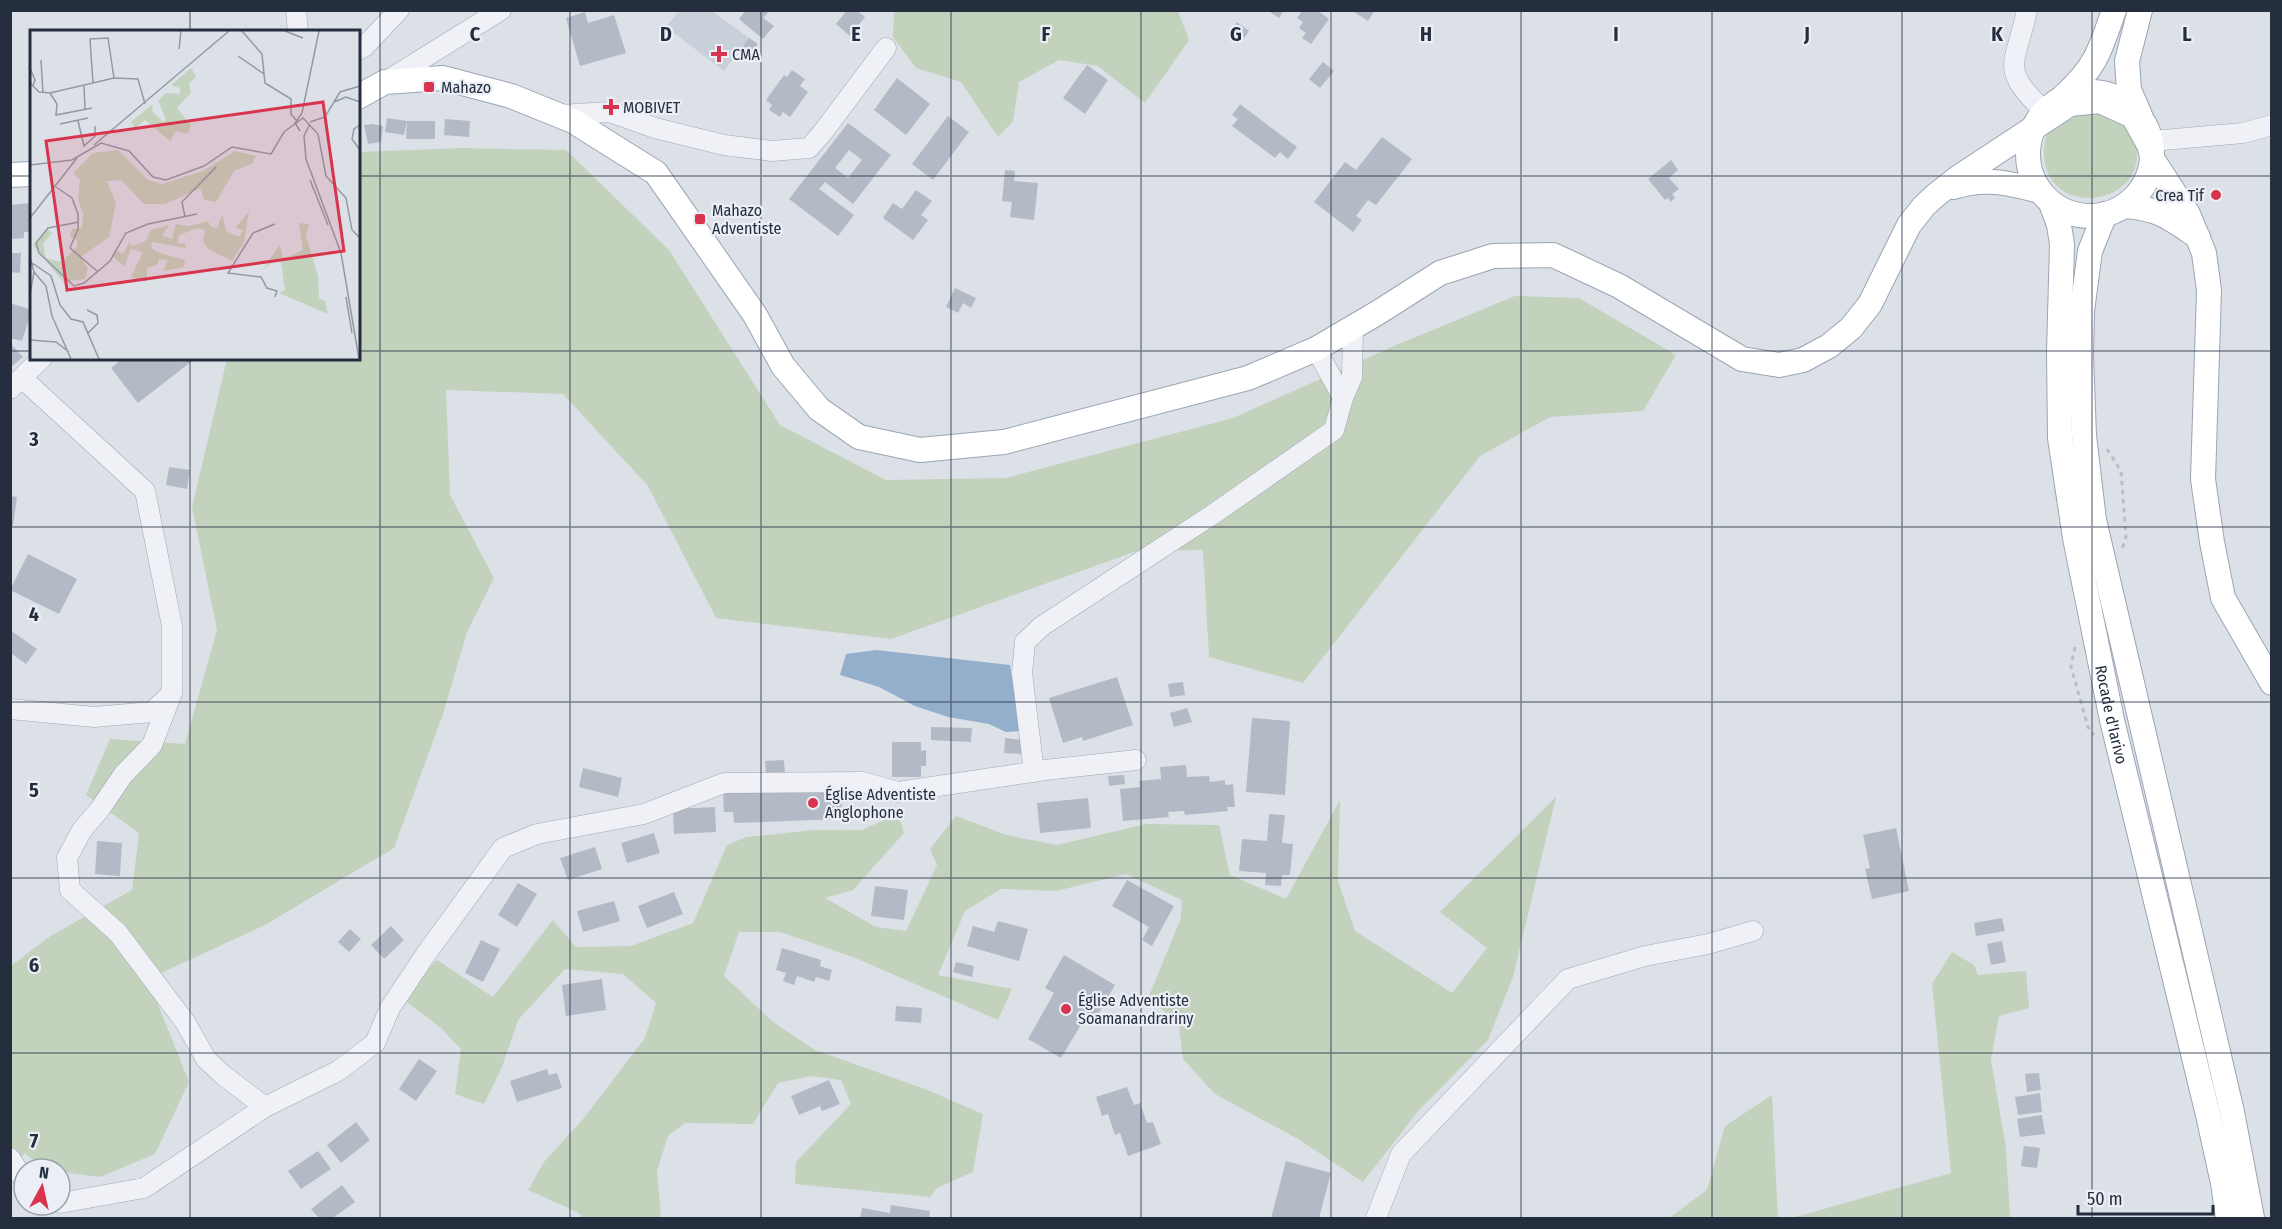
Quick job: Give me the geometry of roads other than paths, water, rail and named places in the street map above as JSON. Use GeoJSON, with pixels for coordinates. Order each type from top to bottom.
{"type":"FeatureCollection","features":[{"type":"Feature","properties":{"kind":"main road"},"geometry":{"type":"LineString","coordinates":[[360,96],[385,82],[443,78],[511,96],[573,121],[656,173],[755,315],[783,366],[819,409],[859,437],[920,450],[1004,442],[1248,378],[1316,349],[1440,273],[1493,256],[1554,255],[1619,286],[1742,359],[1779,365],[1803,360],[1829,346],[1851,328],[1870,304],[1910,225],[1924,206],[1959,177],[2046,113],[2083,79],[2097,58],[2114,10]]}},
{"type":"Feature","properties":{"kind":"main road"},"geometry":{"type":"LineString","coordinates":[[2116,210],[2139,193],[2148,177],[2152,150],[2129,90],[2127,61],[2140,10]]}},
{"type":"Feature","properties":{"kind":"main road"},"geometry":{"type":"LineString","coordinates":[[2045,197],[2030,172],[2027,151],[2046,113],[2083,92],[2104,93],[2118,97],[2139,115]]}},
{"type":"Feature","properties":{"kind":"main road"},"geometry":{"type":"LineString","coordinates":[[2046,113],[2070,104],[2100,101],[2133,116],[2169,185],[2179,196],[2198,237],[2204,253],[2209,290],[2203,479],[2212,542],[2223,598],[2271,683]]}},
{"type":"Feature","properties":{"kind":"main road"},"geometry":{"type":"LineString","coordinates":[[10,175],[30,174]]}},
{"type":"Feature","properties":{"kind":"main road"},"geometry":{"type":"LineString","coordinates":[[1945,190],[1971,182],[2002,181],[2045,197],[2077,215],[2146,208],[2163,213],[2198,237]]}},
{"type":"Feature","properties":{"kind":"main road","name":"Rocade d'Iarivo"},"geometry":{"type":"LineString","coordinates":[[2045,197],[2059,225],[2062,244],[2059,352],[2060,438],[2075,538],[2112,720],[2210,1127],[2228,1218]]}},
{"type":"Feature","properties":{"kind":"main road","name":"Rocade d'Iarivo"},"geometry":{"type":"LineString","coordinates":[[2116,210],[2090,251],[2080,355],[2084,436],[2094,520],[2232,1112],[2252,1218]]}},
{"type":"Feature","properties":{"kind":"street"},"geometry":{"type":"LineString","coordinates":[[296,10],[298,30]]}},
{"type":"Feature","properties":{"kind":"street"},"geometry":{"type":"LineString","coordinates":[[360,49],[399,10]]}},
{"type":"Feature","properties":{"kind":"street"},"geometry":{"type":"LineString","coordinates":[[385,82],[501,10]]}},
{"type":"Feature","properties":{"kind":"street"},"geometry":{"type":"LineString","coordinates":[[2027,10],[2013,61],[2016,79],[2025,92],[2046,113]]}},
{"type":"Feature","properties":{"kind":"street"},"geometry":{"type":"LineString","coordinates":[[559,115],[610,112],[655,128],[724,145],[772,151],[808,148],[823,132],[886,48]]}},
{"type":"Feature","properties":{"kind":"street"},"geometry":{"type":"LineString","coordinates":[[2152,150],[2243,133],[2271,124]]}},
{"type":"Feature","properties":{"kind":"street"},"geometry":{"type":"LineString","coordinates":[[1034,772],[1022,673],[1024,642],[1042,626],[1212,515],[1334,430],[1342,398],[1352,377],[1353,327]]}},
{"type":"Feature","properties":{"kind":"street"},"geometry":{"type":"LineString","coordinates":[[1316,349],[1342,398]]}},
{"type":"Feature","properties":{"kind":"street"},"geometry":{"type":"LineString","coordinates":[[40,360],[16,384],[145,490],[172,626],[172,693],[152,745],[123,775],[100,809],[82,830],[67,858],[70,890],[118,933],[185,1022],[206,1059],[265,1107]]}},
{"type":"Feature","properties":{"kind":"street"},"geometry":{"type":"LineString","coordinates":[[10,709],[94,717],[152,712],[172,693]]}},
{"type":"Feature","properties":{"kind":"street"},"geometry":{"type":"LineString","coordinates":[[72,1201],[144,1188],[265,1107],[338,1071],[375,1043],[390,1008],[503,848],[537,834],[644,814],[724,783],[862,782],[898,792],[1136,760]]}},
{"type":"Feature","properties":{"kind":"street"},"geometry":{"type":"LineString","coordinates":[[1376,1218],[1401,1154],[1568,979],[1645,956],[1708,944],[1753,931]]}},
{"type":"Feature","properties":{"kind":"water"},"geometry":{"type":"Polygon","coordinates":[[[876,650],[1010,665],[1020,731],[1006,732],[989,724],[948,717],[915,706],[879,687],[840,675],[846,654],[876,650]]]}},
{"type":"Feature","properties":{"kind":"place","name":"CMA"},"geometry":{"type":"Point","coordinates":[719,54]}},
{"type":"Feature","properties":{"kind":"place","name":"Mahazo"},"geometry":{"type":"Point","coordinates":[429,87]}},
{"type":"Feature","properties":{"kind":"place","name":"MOBIVET"},"geometry":{"type":"Point","coordinates":[611,107]}},
{"type":"Feature","properties":{"kind":"place","name":"Crea Tif"},"geometry":{"type":"Point","coordinates":[2216,195]}},
{"type":"Feature","properties":{"kind":"place","name":"Mahazo Adventiste"},"geometry":{"type":"Point","coordinates":[700,219]}},
{"type":"Feature","properties":{"kind":"place","name":"Église Adventiste Anglophone"},"geometry":{"type":"Point","coordinates":[813,803]}},
{"type":"Feature","properties":{"kind":"place","name":"Église Adventiste Soamanandrariny"},"geometry":{"type":"Point","coordinates":[1066,1009]}}]}
